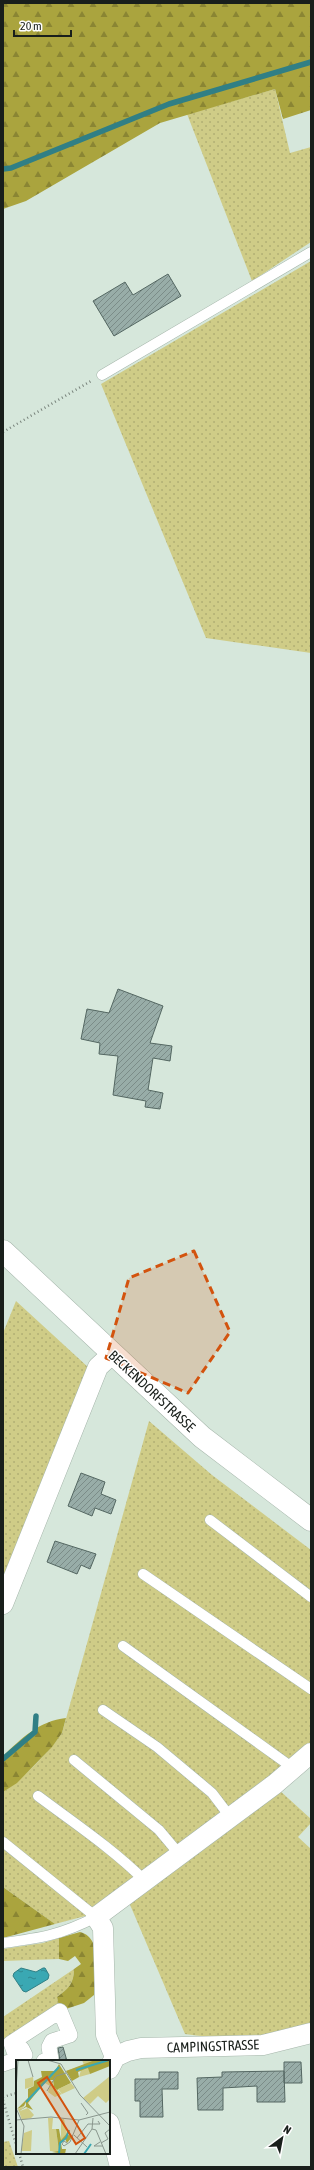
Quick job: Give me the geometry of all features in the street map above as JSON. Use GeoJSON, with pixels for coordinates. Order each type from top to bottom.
{"type":"FeatureCollection","features":[{"type":"Feature","properties":{"kind":"street","name":"BECKENDORFSTRASSE"},"geometry":{"type":"LineString","coordinates":[[3,1251],[202,1437],[311,1520]]}},
{"type":"Feature","properties":{"kind":"street"},"geometry":{"type":"LineString","coordinates":[[3,1604],[98,1367],[112,1354]]}},
{"type":"Feature","properties":{"kind":"street"},"geometry":{"type":"LineString","coordinates":[[96,1917],[231,1818],[311,1753]]}},
{"type":"Feature","properties":{"kind":"street","name":"CAMPINGSTRASSE"},"geometry":{"type":"LineString","coordinates":[[96,1917],[103,1928],[106,2035],[112,2063],[128,2051],[141,2048],[263,2045],[311,2033]]}},
{"type":"Feature","properties":{"kind":"street"},"geometry":{"type":"LineString","coordinates":[[3,2064],[24,2057],[25,2055],[22,2049],[14,2051],[10,2043],[60,2011],[70,2035],[52,2041],[49,2048],[50,2059],[47,2060]]}},
{"type":"Feature","properties":{"kind":"street"},"geometry":{"type":"LineString","coordinates":[[3,2074],[16,2069]]}},
{"type":"Feature","properties":{"kind":"street"},"geometry":{"type":"LineString","coordinates":[[110,2127],[120,2167]]}},
{"type":"Feature","properties":{"kind":"lane"},"geometry":{"type":"LineString","coordinates":[[102,375],[311,252]]}},
{"type":"Feature","properties":{"kind":"lane"},"geometry":{"type":"LineString","coordinates":[[210,1520],[311,1597]]}},
{"type":"Feature","properties":{"kind":"lane"},"geometry":{"type":"LineString","coordinates":[[143,1574],[311,1689]]}},
{"type":"Feature","properties":{"kind":"lane"},"geometry":{"type":"LineString","coordinates":[[123,1646],[294,1768]]}},
{"type":"Feature","properties":{"kind":"lane"},"geometry":{"type":"LineString","coordinates":[[103,1710],[157,1747],[212,1792],[231,1818]]}},
{"type":"Feature","properties":{"kind":"lane"},"geometry":{"type":"LineString","coordinates":[[74,1760],[159,1830],[180,1855]]}},
{"type":"Feature","properties":{"kind":"lane"},"geometry":{"type":"LineString","coordinates":[[38,1796],[92,1836],[131,1867],[145,1881]]}},
{"type":"Feature","properties":{"kind":"lane"},"geometry":{"type":"LineString","coordinates":[[3,1842],[96,1917],[70,1930],[50,1936],[3,1943]]}},
{"type":"Feature","properties":{"kind":"path"},"geometry":{"type":"LineString","coordinates":[[3,432],[102,375]]}},
{"type":"Feature","properties":{"kind":"path"},"geometry":{"type":"LineString","coordinates":[[16,2093],[3,2098],[16,2145]]}},
{"type":"Feature","properties":{"kind":"path"},"geometry":{"type":"LineString","coordinates":[[18,2154],[22,2167]]}},
{"type":"Feature","properties":{"kind":"highlighted area"},"geometry":{"type":"Polygon","coordinates":[[[194,1251],[230,1332],[188,1393],[106,1358],[129,1278],[194,1251]]]}},
{"type":"Feature","properties":{"kind":"shaded area"},"geometry":{"type":"Polygon","coordinates":[[[275,89],[290,153],[311,147],[311,242],[252,281],[187,114],[275,89]]]}},
{"type":"Feature","properties":{"kind":"shaded area"},"geometry":{"type":"Polygon","coordinates":[[[311,261],[311,653],[206,638],[101,384],[311,261]]]}},
{"type":"Feature","properties":{"kind":"shaded area"},"geometry":{"type":"Polygon","coordinates":[[[16,1301],[89,1368],[3,1587],[3,1333],[16,1301]]]}},
{"type":"Feature","properties":{"kind":"shaded area"},"geometry":{"type":"Polygon","coordinates":[[[149,1421],[212,1475],[311,1550],[311,1748],[89,1915],[55,1924],[3,1887],[3,1792],[11,1787],[35,1765],[62,1733],[149,1421]]]}},
{"type":"Feature","properties":{"kind":"shaded area"},"geometry":{"type":"Polygon","coordinates":[[[278,1789],[311,1819],[311,1823],[298,1837],[311,1849],[311,2023],[280,2032],[249,2037],[217,2037],[185,2034],[128,1900],[278,1789]]]}},
{"type":"Feature","properties":{"kind":"shaded area"},"geometry":{"type":"Polygon","coordinates":[[[59,1938],[59,1959],[3,1961],[3,1949],[43,1943],[59,1938]]]}},
{"type":"Feature","properties":{"kind":"shaded area"},"geometry":{"type":"Polygon","coordinates":[[[74,1969],[73,1979],[70,1986],[57,1997],[60,2009],[3,2046],[3,2017],[74,1969]]]}},
{"type":"Feature","properties":{"kind":"shaded area"},"geometry":{"type":"Polygon","coordinates":[[[9,2141],[18,2167],[3,2167],[3,2142],[9,2141]]]}},
{"type":"Feature","properties":{"kind":"green space"},"geometry":{"type":"Polygon","coordinates":[[[3,3],[311,3],[311,110],[283,119],[275,89],[160,123],[26,201],[3,209],[3,3]]]}},
{"type":"Feature","properties":{"kind":"green space"},"geometry":{"type":"Polygon","coordinates":[[[66,1718],[62,1733],[52,1747],[17,1783],[3,1792],[3,1756],[32,1731],[47,1723],[66,1718]]]}},
{"type":"Feature","properties":{"kind":"green space"},"geometry":{"type":"Polygon","coordinates":[[[3,1887],[55,1924],[3,1938],[3,1887]]]}},
{"type":"Feature","properties":{"kind":"green space"},"geometry":{"type":"Polygon","coordinates":[[[80,1932],[88,1936],[95,1950],[96,1968],[94,1995],[84,2003],[60,2011],[57,1997],[70,1986],[73,1979],[74,1969],[81,1964],[75,1956],[68,1961],[59,1959],[59,1938],[80,1932]]]}},
{"type":"Feature","properties":{"kind":"water"},"geometry":{"type":"Polygon","coordinates":[[[21,1968],[36,1972],[45,1968],[49,1975],[48,1979],[26,1992],[23,1991],[13,1976],[14,1973],[21,1968]]]}},
{"type":"Feature","properties":{"kind":"building"},"geometry":{"type":"Polygon","coordinates":[[[168,274],[181,296],[114,336],[93,301],[125,282],[133,295],[168,274]]]}},
{"type":"Feature","properties":{"kind":"building"},"geometry":{"type":"Polygon","coordinates":[[[118,989],[163,1006],[150,1043],[172,1046],[170,1061],[153,1058],[148,1090],[163,1093],[160,1109],[145,1107],[146,1101],[113,1095],[118,1056],[99,1054],[100,1043],[81,1039],[87,1009],[109,1013],[118,989]]]}},
{"type":"Feature","properties":{"kind":"building"},"geometry":{"type":"Polygon","coordinates":[[[81,1473],[105,1482],[101,1494],[116,1500],[111,1514],[95,1508],[92,1516],[68,1506],[81,1473]]]}},
{"type":"Feature","properties":{"kind":"building"},"geometry":{"type":"Polygon","coordinates":[[[55,1541],[96,1554],[90,1569],[81,1565],[77,1574],[47,1562],[55,1541]]]}},
{"type":"Feature","properties":{"kind":"building"},"geometry":{"type":"Polygon","coordinates":[[[63,2047],[67,2060],[60,2060],[58,2048],[63,2047]]]}},
{"type":"Feature","properties":{"kind":"building"},"geometry":{"type":"Polygon","coordinates":[[[284,2062],[301,2062],[302,2083],[284,2083],[284,2062]]]}},
{"type":"Feature","properties":{"kind":"building"},"geometry":{"type":"Polygon","coordinates":[[[284,2071],[285,2102],[257,2102],[257,2086],[223,2088],[223,2110],[198,2110],[197,2078],[222,2077],[222,2072],[284,2071]]]}},
{"type":"Feature","properties":{"kind":"building"},"geometry":{"type":"Polygon","coordinates":[[[159,2072],[178,2072],[178,2089],[162,2089],[163,2117],[140,2117],[140,2101],[135,2101],[135,2079],[159,2079],[159,2072]]]}},
{"type":"Feature","properties":{"kind":"waterway"},"geometry":{"type":"LineString","coordinates":[[3,169],[11,168],[169,104],[311,62]]}},
{"type":"Feature","properties":{"kind":"waterway"},"geometry":{"type":"LineString","coordinates":[[3,1759],[35,1732],[36,1716]]}}]}
